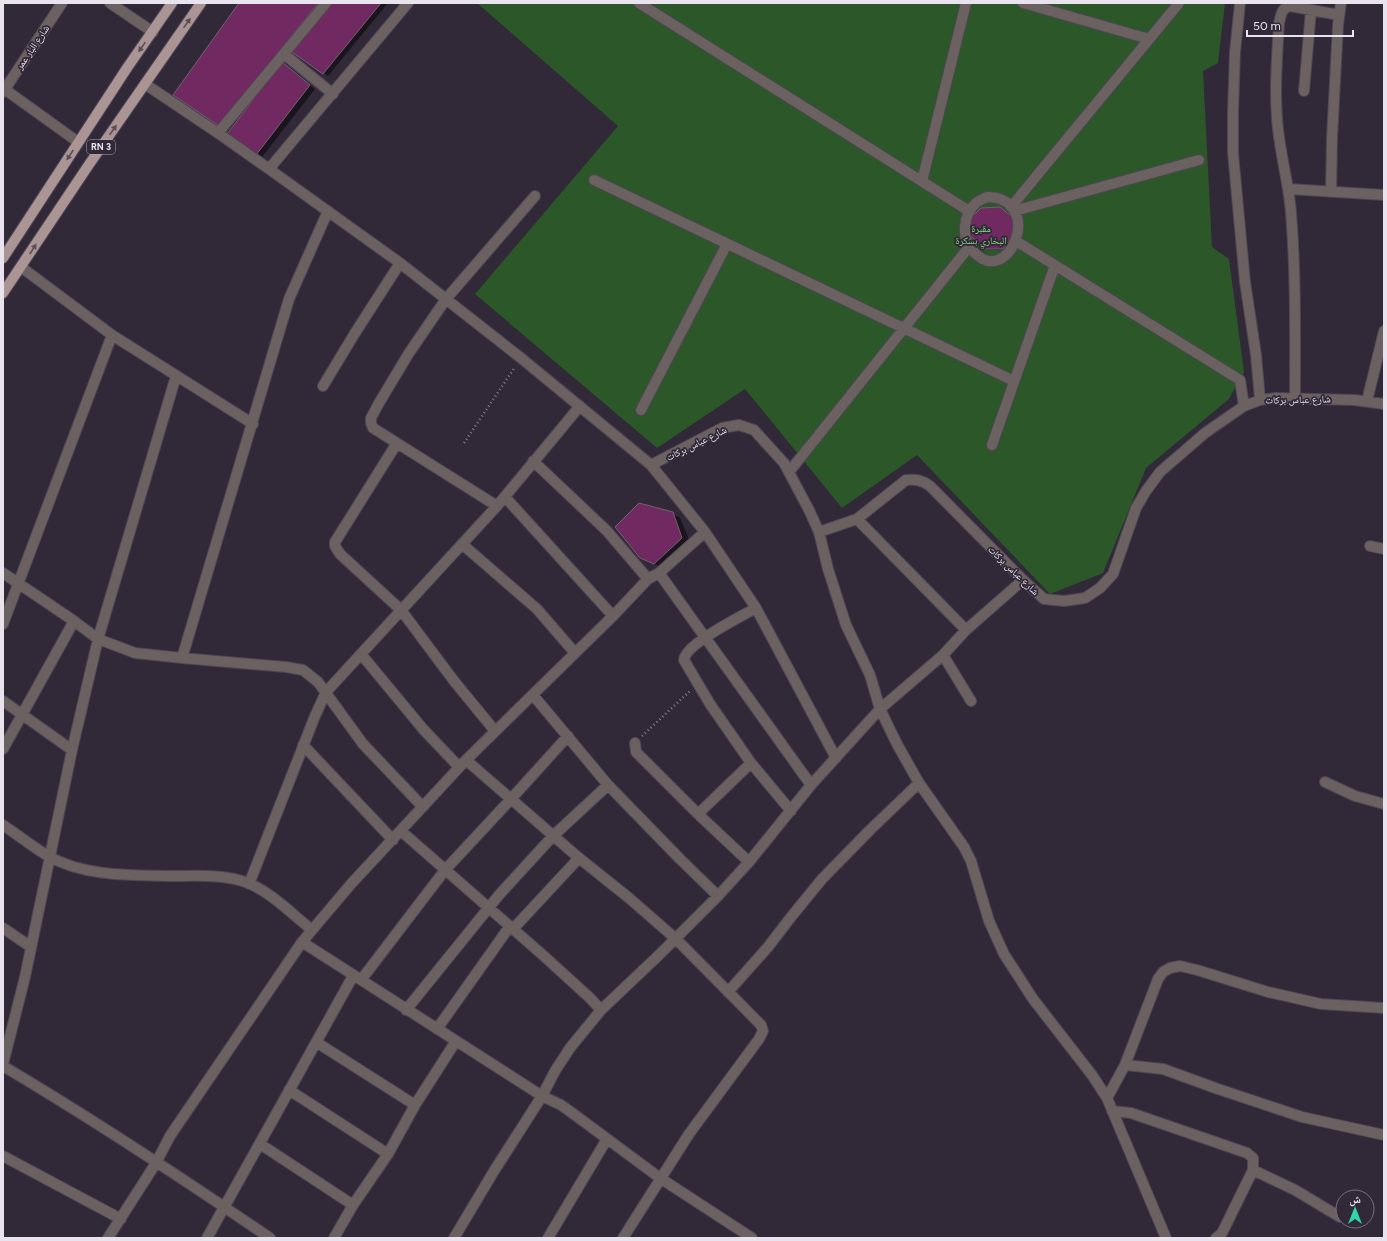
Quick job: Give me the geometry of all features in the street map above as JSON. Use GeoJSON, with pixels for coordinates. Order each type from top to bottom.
{"type":"FeatureCollection","features":[{"type":"Feature","properties":{"kind":"main road","name":"RN 3"},"geometry":{"type":"LineString","coordinates":[[3,258],[78,142],[172,3]]}},
{"type":"Feature","properties":{"kind":"main road","name":"RN 3"},"geometry":{"type":"LineString","coordinates":[[3,293],[88,166],[201,3]]}},
{"type":"Feature","properties":{"kind":"street","name":"شارع البار عمر"},"geometry":{"type":"LineString","coordinates":[[4,89],[62,3]]}},
{"type":"Feature","properties":{"kind":"street"},"geometry":{"type":"LineString","coordinates":[[110,3],[153,32]]}},
{"type":"Feature","properties":{"kind":"street"},"geometry":{"type":"LineString","coordinates":[[218,133],[326,3]]}},
{"type":"Feature","properties":{"kind":"street"},"geometry":{"type":"LineString","coordinates":[[269,169],[408,3]]}},
{"type":"Feature","properties":{"kind":"street"},"geometry":{"type":"LineString","coordinates":[[639,3],[970,210]]}},
{"type":"Feature","properties":{"kind":"street"},"geometry":{"type":"LineString","coordinates":[[922,181],[966,3]]}},
{"type":"Feature","properties":{"kind":"street"},"geometry":{"type":"LineString","coordinates":[[1023,3],[1149,39]]}},
{"type":"Feature","properties":{"kind":"street"},"geometry":{"type":"LineString","coordinates":[[1013,209],[1179,3]]}},
{"type":"Feature","properties":{"kind":"street"},"geometry":{"type":"LineString","coordinates":[[1240,3],[1235,52],[1232,112],[1233,153],[1245,282],[1256,356],[1260,400]]}},
{"type":"Feature","properties":{"kind":"street"},"geometry":{"type":"LineString","coordinates":[[1331,192],[1332,138],[1341,3]]}},
{"type":"Feature","properties":{"kind":"street"},"geometry":{"type":"LineString","coordinates":[[1295,398],[1294,260],[1289,189],[1282,160],[1276,106],[1279,23],[1283,10],[1290,6],[1339,15]]}},
{"type":"Feature","properties":{"kind":"street"},"geometry":{"type":"LineString","coordinates":[[1304,91],[1311,10]]}},
{"type":"Feature","properties":{"kind":"street"},"geometry":{"type":"LineString","coordinates":[[284,54],[333,94]]}},
{"type":"Feature","properties":{"kind":"street"},"geometry":{"type":"LineString","coordinates":[[145,84],[218,133],[400,263],[521,358],[651,465],[705,532],[756,608],[836,758]]}},
{"type":"Feature","properties":{"kind":"street"},"geometry":{"type":"LineString","coordinates":[[4,89],[78,142]]}},
{"type":"Feature","properties":{"kind":"street"},"geometry":{"type":"LineString","coordinates":[[1013,209],[1199,160]]}},
{"type":"Feature","properties":{"kind":"street"},"geometry":{"type":"LineString","coordinates":[[594,180],[1014,381]]}},
{"type":"Feature","properties":{"kind":"street"},"geometry":{"type":"LineString","coordinates":[[1289,189],[1384,195]]}},
{"type":"Feature","properties":{"kind":"street"},"geometry":{"type":"LineString","coordinates":[[497,506],[373,428],[371,418],[408,353],[446,299],[535,196]]}},
{"type":"Feature","properties":{"kind":"street"},"geometry":{"type":"LineString","coordinates":[[986,197],[997,197],[1007,202],[1013,209],[1018,224],[1016,241],[1013,248],[1006,256],[996,261],[981,258],[969,247],[965,235],[965,222],[970,210],[977,202],[986,197]]}},
{"type":"Feature","properties":{"kind":"street"},"geometry":{"type":"LineString","coordinates":[[182,658],[253,424],[289,299],[328,211]]}},
{"type":"Feature","properties":{"kind":"street"},"geometry":{"type":"LineString","coordinates":[[1016,241],[1240,380],[1244,406]]}},
{"type":"Feature","properties":{"kind":"street"},"geometry":{"type":"LineString","coordinates":[[641,410],[727,244]]}},
{"type":"Feature","properties":{"kind":"street"},"geometry":{"type":"LineString","coordinates":[[789,472],[969,247]]}},
{"type":"Feature","properties":{"kind":"street"},"geometry":{"type":"LineString","coordinates":[[323,386],[400,263]]}},
{"type":"Feature","properties":{"kind":"street"},"geometry":{"type":"LineString","coordinates":[[992,445],[1056,265]]}},
{"type":"Feature","properties":{"kind":"street"},"geometry":{"type":"LineString","coordinates":[[21,267],[112,335],[253,424]]}},
{"type":"Feature","properties":{"kind":"street"},"geometry":{"type":"LineString","coordinates":[[1367,401],[1384,331]]}},
{"type":"Feature","properties":{"kind":"street"},"geometry":{"type":"LineString","coordinates":[[3,624],[112,335]]}},
{"type":"Feature","properties":{"kind":"street"},"geometry":{"type":"LineString","coordinates":[[176,376],[98,639],[49,856],[18,1008],[3,1065],[270,1238]]}},
{"type":"Feature","properties":{"kind":"street","name":"شارع عباس بركات"},"geometry":{"type":"LineString","coordinates":[[651,465],[722,428],[739,425],[754,430],[784,463],[810,510],[819,532],[857,519],[906,480],[916,479],[930,486],[1023,580],[1044,599],[1064,601],[1085,598],[1100,588],[1113,574],[1136,508],[1160,472],[1205,433],[1244,406],[1260,400],[1276,398],[1367,401],[1384,404]]}},
{"type":"Feature","properties":{"kind":"street"},"geometry":{"type":"LineString","coordinates":[[249,884],[303,745],[326,692],[505,497],[580,406]]}},
{"type":"Feature","properties":{"kind":"street"},"geometry":{"type":"LineString","coordinates":[[397,443],[336,542],[335,546],[340,554],[401,610],[454,681],[495,731]]}},
{"type":"Feature","properties":{"kind":"street"},"geometry":{"type":"LineString","coordinates":[[533,462],[607,532],[648,579]]}},
{"type":"Feature","properties":{"kind":"street"},"geometry":{"type":"LineString","coordinates":[[505,497],[613,616]]}},
{"type":"Feature","properties":{"kind":"street"},"geometry":{"type":"LineString","coordinates":[[857,519],[966,630]]}},
{"type":"Feature","properties":{"kind":"street"},"geometry":{"type":"LineString","coordinates":[[108,1238],[156,1163],[170,1136],[302,942],[312,930],[351,884],[463,763],[576,653],[648,579],[659,573],[705,532]]}},
{"type":"Feature","properties":{"kind":"street"},"geometry":{"type":"LineString","coordinates":[[819,532],[828,569],[846,624],[870,675],[880,709],[897,744],[919,783],[964,847],[971,861],[989,921],[1004,954],[1033,999],[1092,1075],[1107,1098],[1166,1238]]}},
{"type":"Feature","properties":{"kind":"street"},"geometry":{"type":"LineString","coordinates":[[462,544],[537,609],[576,653]]}},
{"type":"Feature","properties":{"kind":"street"},"geometry":{"type":"LineString","coordinates":[[1370,546],[1384,550]]}},
{"type":"Feature","properties":{"kind":"street"},"geometry":{"type":"LineString","coordinates":[[659,573],[811,786]]}},
{"type":"Feature","properties":{"kind":"street"},"geometry":{"type":"LineString","coordinates":[[3,574],[98,639],[135,653],[286,667],[302,670],[318,682],[363,744],[423,807]]}},
{"type":"Feature","properties":{"kind":"street"},"geometry":{"type":"LineString","coordinates":[[454,1238],[494,1171],[542,1096],[555,1071],[570,1048],[601,1010],[676,939],[718,896],[749,862],[811,786],[880,709],[943,655],[966,630],[1023,580]]}},
{"type":"Feature","properties":{"kind":"street"},"geometry":{"type":"LineString","coordinates":[[756,608],[705,637],[684,656],[684,660],[710,704],[751,763],[790,811]]}},
{"type":"Feature","properties":{"kind":"street"},"geometry":{"type":"LineString","coordinates":[[3,749],[74,622]]}},
{"type":"Feature","properties":{"kind":"street"},"geometry":{"type":"LineString","coordinates":[[361,654],[423,729],[463,763],[511,799],[676,939],[761,1025],[763,1032],[755,1045],[689,1134],[623,1238]]}},
{"type":"Feature","properties":{"kind":"street"},"geometry":{"type":"LineString","coordinates":[[943,655],[971,701]]}},
{"type":"Feature","properties":{"kind":"street"},"geometry":{"type":"LineString","coordinates":[[533,695],[608,785],[680,860],[718,896]]}},
{"type":"Feature","properties":{"kind":"street"},"geometry":{"type":"LineString","coordinates":[[3,702],[72,750]]}},
{"type":"Feature","properties":{"kind":"street"},"geometry":{"type":"LineString","coordinates":[[207,1238],[316,1042],[357,978],[444,870],[568,736]]}},
{"type":"Feature","properties":{"kind":"street"},"geometry":{"type":"LineString","coordinates":[[635,743],[636,752],[749,862]]}},
{"type":"Feature","properties":{"kind":"street"},"geometry":{"type":"LineString","coordinates":[[303,745],[393,840]]}},
{"type":"Feature","properties":{"kind":"street"},"geometry":{"type":"LineString","coordinates":[[698,814],[751,763]]}},
{"type":"Feature","properties":{"kind":"street"},"geometry":{"type":"LineString","coordinates":[[1325,782],[1355,796],[1384,804]]}},
{"type":"Feature","properties":{"kind":"street"},"geometry":{"type":"LineString","coordinates":[[728,992],[758,959],[822,879],[919,783]]}},
{"type":"Feature","properties":{"kind":"street"},"geometry":{"type":"LineString","coordinates":[[406,1010],[488,908],[553,836],[608,785]]}},
{"type":"Feature","properties":{"kind":"street"},"geometry":{"type":"LineString","coordinates":[[3,825],[49,856],[80,868],[96,872],[136,875],[209,877],[230,879],[249,884],[270,896],[312,930]]}},
{"type":"Feature","properties":{"kind":"street"},"geometry":{"type":"LineString","coordinates":[[401,831],[579,988],[601,1010]]}},
{"type":"Feature","properties":{"kind":"street"},"geometry":{"type":"LineString","coordinates":[[437,1029],[511,928],[579,858]]}},
{"type":"Feature","properties":{"kind":"street"},"geometry":{"type":"LineString","coordinates":[[3,928],[31,947]]}},
{"type":"Feature","properties":{"kind":"street"},"geometry":{"type":"LineString","coordinates":[[302,942],[406,1010],[542,1096],[575,1115],[660,1178],[752,1238]]}},
{"type":"Feature","properties":{"kind":"street"},"geometry":{"type":"LineString","coordinates":[[1107,1098],[1125,1065],[1158,979],[1163,972],[1170,968],[1180,966],[1198,970],[1268,992],[1321,1004],[1384,1008]]}},
{"type":"Feature","properties":{"kind":"street"},"geometry":{"type":"LineString","coordinates":[[334,1238],[353,1205],[388,1154],[416,1105],[456,1041]]}},
{"type":"Feature","properties":{"kind":"street"},"geometry":{"type":"LineString","coordinates":[[316,1042],[416,1105]]}},
{"type":"Feature","properties":{"kind":"street"},"geometry":{"type":"LineString","coordinates":[[1125,1065],[1163,1069],[1212,1087],[1302,1116],[1384,1135]]}},
{"type":"Feature","properties":{"kind":"street"},"geometry":{"type":"LineString","coordinates":[[289,1090],[388,1154]]}},
{"type":"Feature","properties":{"kind":"street"},"geometry":{"type":"LineString","coordinates":[[1112,1111],[1131,1113],[1248,1153],[1254,1158],[1254,1170],[1222,1233],[1216,1238]]}},
{"type":"Feature","properties":{"kind":"street"},"geometry":{"type":"LineString","coordinates":[[548,1238],[607,1139]]}},
{"type":"Feature","properties":{"kind":"street"},"geometry":{"type":"LineString","coordinates":[[260,1144],[353,1205]]}},
{"type":"Feature","properties":{"kind":"street"},"geometry":{"type":"LineString","coordinates":[[3,1156],[121,1219]]}},
{"type":"Feature","properties":{"kind":"street"},"geometry":{"type":"LineString","coordinates":[[1254,1170],[1295,1190],[1335,1214]]}},
{"type":"Feature","properties":{"kind":"path"},"geometry":{"type":"LineString","coordinates":[[464,443],[521,358]]}},
{"type":"Feature","properties":{"kind":"path"},"geometry":{"type":"LineString","coordinates":[[635,743],[698,684]]}},
{"type":"Feature","properties":{"kind":"green space","name":"مقبرة البخاري بسكرة"},"geometry":{"type":"Polygon","coordinates":[[[477,3],[1225,3],[1218,63],[1203,71],[1212,247],[1229,259],[1244,372],[1229,399],[1146,468],[1103,573],[1050,594],[917,455],[842,508],[745,389],[657,448],[475,294],[618,126],[477,3]]]}},
{"type":"Feature","properties":{"kind":"building"},"geometry":{"type":"Polygon","coordinates":[[[239,3],[318,3],[219,126],[173,95],[239,3]]]}},
{"type":"Feature","properties":{"kind":"building"},"geometry":{"type":"Polygon","coordinates":[[[333,3],[381,3],[323,74],[292,52],[333,3]]]}},
{"type":"Feature","properties":{"kind":"building"},"geometry":{"type":"Polygon","coordinates":[[[282,62],[310,85],[256,155],[227,134],[282,62]]]}},
{"type":"Feature","properties":{"kind":"building"},"geometry":{"type":"Polygon","coordinates":[[[1000,207],[1012,217],[1014,234],[1003,249],[984,249],[970,235],[970,219],[981,208],[1000,207]]]}},
{"type":"Feature","properties":{"kind":"building"},"geometry":{"type":"Polygon","coordinates":[[[639,503],[673,512],[682,538],[654,564],[640,558],[615,527],[639,503]]]}}]}
